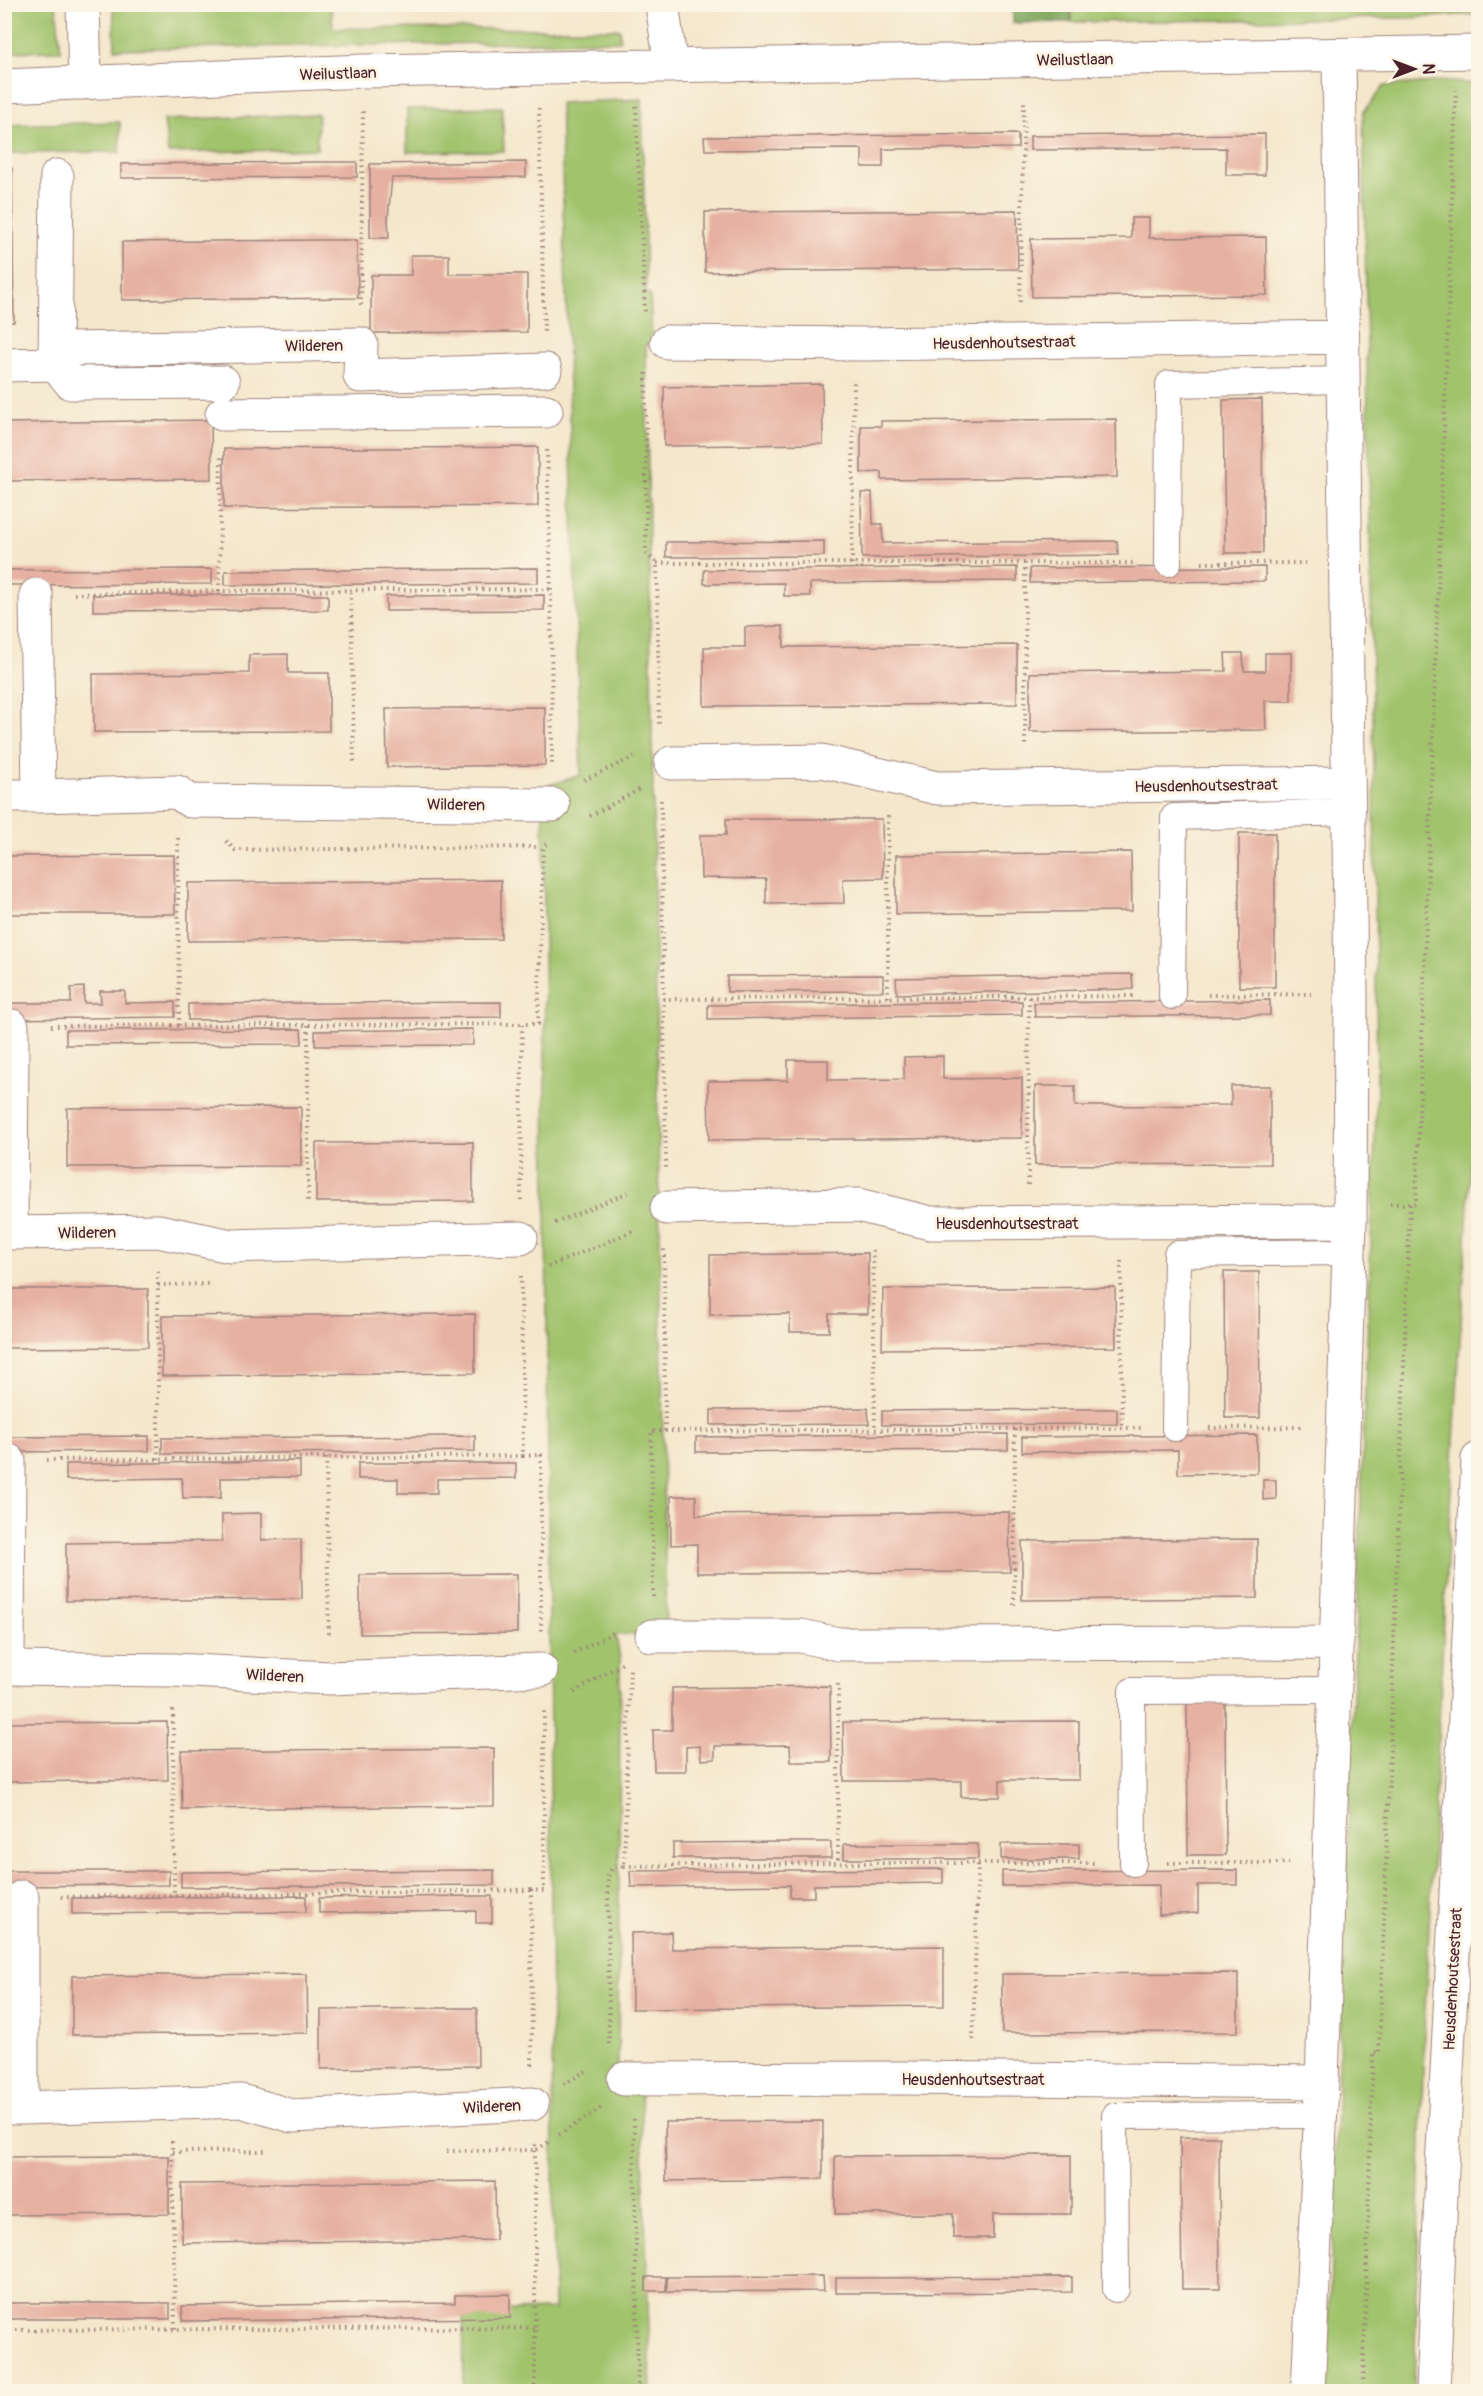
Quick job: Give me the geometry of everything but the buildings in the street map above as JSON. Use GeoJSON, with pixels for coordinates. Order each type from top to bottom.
{"type":"FeatureCollection","features":[{"type":"Feature","properties":{"kind":"street"},"geometry":{"type":"LineString","coordinates":[[83,4],[85,83]]}},
{"type":"Feature","properties":{"kind":"street"},"geometry":{"type":"LineString","coordinates":[[662,4],[671,66]]}},
{"type":"Feature","properties":{"kind":"street","name":"Weilustlaan"},"geometry":{"type":"LineString","coordinates":[[4,86],[364,72],[1468,52]]}},
{"type":"Feature","properties":{"kind":"street"},"geometry":{"type":"LineString","coordinates":[[1308,2391],[1322,2082],[1349,1237],[1351,994],[1339,55]]}},
{"type":"Feature","properties":{"kind":"street"},"geometry":{"type":"LineString","coordinates":[[57,176],[56,364],[71,383],[223,382]]}},
{"type":"Feature","properties":{"kind":"street","name":"Heusdenhoutsestraat"},"geometry":{"type":"LineString","coordinates":[[656,332],[854,343],[1342,337]]}},
{"type":"Feature","properties":{"kind":"street","name":"Wilderen"},"geometry":{"type":"LineString","coordinates":[[56,364],[73,349],[545,370]]}},
{"type":"Feature","properties":{"kind":"street"},"geometry":{"type":"LineString","coordinates":[[360,360],[360,413]]}},
{"type":"Feature","properties":{"kind":"street"},"geometry":{"type":"LineString","coordinates":[[4,365],[56,364]]}},
{"type":"Feature","properties":{"kind":"street"},"geometry":{"type":"LineString","coordinates":[[222,414],[546,411]]}},
{"type":"Feature","properties":{"kind":"street"},"geometry":{"type":"LineString","coordinates":[[36,595],[39,796]]}},
{"type":"Feature","properties":{"kind":"street","name":"Heusdenhoutsestraat"},"geometry":{"type":"LineString","coordinates":[[664,762],[822,761],[938,788],[1025,787],[1349,798]]}},
{"type":"Feature","properties":{"kind":"street","name":"Wilderen"},"geometry":{"type":"LineString","coordinates":[[4,796],[177,792],[190,801],[355,803],[563,795]]}},
{"type":"Feature","properties":{"kind":"street","name":"Wilderen"},"geometry":{"type":"LineString","coordinates":[[12,1026],[8,1233],[159,1230],[231,1246],[521,1238]]}},
{"type":"Feature","properties":{"kind":"street","name":"Heusdenhoutsestraat"},"geometry":{"type":"LineString","coordinates":[[665,1213],[858,1205],[930,1223],[1121,1223],[1349,1237]]}},
{"type":"Feature","properties":{"kind":"street","name":"Heusdenhoutsestraat"},"geometry":{"type":"LineString","coordinates":[[1433,2391],[1441,2182],[1479,1459]]}},
{"type":"Feature","properties":{"kind":"street","name":"Wilderen"},"geometry":{"type":"LineString","coordinates":[[9,1461],[6,1668],[173,1670],[329,1678],[541,1670]]}},
{"type":"Feature","properties":{"kind":"street"},"geometry":{"type":"LineString","coordinates":[[638,1632],[801,1636],[838,1644],[1337,1644]]}},
{"type":"Feature","properties":{"kind":"street","name":"Wilderen"},"geometry":{"type":"LineString","coordinates":[[22,1897],[13,2108],[241,2101],[292,2116],[532,2104]]}},
{"type":"Feature","properties":{"kind":"street","name":"Heusdenhoutsestraat"},"geometry":{"type":"LineString","coordinates":[[619,2076],[1322,2082]]}},
{"type":"Feature","properties":{"kind":"lane"},"geometry":{"type":"LineString","coordinates":[[1168,563],[1170,384],[1343,380]]}},
{"type":"Feature","properties":{"kind":"lane"},"geometry":{"type":"LineString","coordinates":[[1172,996],[1174,817],[1349,798]]}},
{"type":"Feature","properties":{"kind":"lane"},"geometry":{"type":"LineString","coordinates":[[1175,1428],[1177,1254],[1349,1237]]}},
{"type":"Feature","properties":{"kind":"lane"},"geometry":{"type":"LineString","coordinates":[[1133,1863],[1132,1691],[1334,1690]]}},
{"type":"Feature","properties":{"kind":"lane"},"geometry":{"type":"LineString","coordinates":[[1116,2289],[1115,2116],[1320,2115]]}},
{"type":"Feature","properties":{"kind":"path"},"geometry":{"type":"LineString","coordinates":[[1363,2391],[1373,2052],[1379,2053],[1410,1204],[1416,1204],[1468,52]]}},
{"type":"Feature","properties":{"kind":"path"},"geometry":{"type":"LineString","coordinates":[[1020,342],[1025,60]]}},
{"type":"Feature","properties":{"kind":"path"},"geometry":{"type":"LineString","coordinates":[[635,67],[656,332]]}},
{"type":"Feature","properties":{"kind":"path"},"geometry":{"type":"LineString","coordinates":[[360,360],[364,72]]}},
{"type":"Feature","properties":{"kind":"path"},"geometry":{"type":"LineString","coordinates":[[852,564],[854,343]]}},
{"type":"Feature","properties":{"kind":"path"},"geometry":{"type":"LineString","coordinates":[[646,369],[646,553],[657,563],[1345,562]]}},
{"type":"Feature","properties":{"kind":"path"},"geometry":{"type":"LineString","coordinates":[[219,591],[222,414]]}},
{"type":"Feature","properties":{"kind":"path"},"geometry":{"type":"LineString","coordinates":[[657,563],[664,762],[665,1431]]}},
{"type":"Feature","properties":{"kind":"path"},"geometry":{"type":"LineString","coordinates":[[1025,563],[1025,787]]}},
{"type":"Feature","properties":{"kind":"path"},"geometry":{"type":"LineString","coordinates":[[36,595],[219,591],[551,589]]}},
{"type":"Feature","properties":{"kind":"path"},"geometry":{"type":"LineString","coordinates":[[351,592],[355,803]]}},
{"type":"Feature","properties":{"kind":"path"},"geometry":{"type":"LineString","coordinates":[[563,795],[664,762]]}},
{"type":"Feature","properties":{"kind":"path"},"geometry":{"type":"LineString","coordinates":[[583,820],[664,762]]}},
{"type":"Feature","properties":{"kind":"path"},"geometry":{"type":"LineString","coordinates":[[888,776],[888,998]]}},
{"type":"Feature","properties":{"kind":"path"},"geometry":{"type":"LineString","coordinates":[[177,792],[179,1025]]}},
{"type":"Feature","properties":{"kind":"path"},"geometry":{"type":"LineString","coordinates":[[12,1026],[538,1024],[543,847],[548,842]]}},
{"type":"Feature","properties":{"kind":"path"},"geometry":{"type":"LineString","coordinates":[[663,999],[1351,994]]}},
{"type":"Feature","properties":{"kind":"path"},"geometry":{"type":"LineString","coordinates":[[1028,1223],[1029,997]]}},
{"type":"Feature","properties":{"kind":"path"},"geometry":{"type":"LineString","coordinates":[[522,1024],[523,1456]]}},
{"type":"Feature","properties":{"kind":"path"},"geometry":{"type":"LineString","coordinates":[[308,1025],[308,1244]]}},
{"type":"Feature","properties":{"kind":"path"},"geometry":{"type":"LineString","coordinates":[[521,1238],[635,1189]]}},
{"type":"Feature","properties":{"kind":"path"},"geometry":{"type":"LineString","coordinates":[[873,1209],[876,1429]]}},
{"type":"Feature","properties":{"kind":"path"},"geometry":{"type":"LineString","coordinates":[[543,1270],[665,1213]]}},
{"type":"Feature","properties":{"kind":"path"},"geometry":{"type":"LineString","coordinates":[[1121,1223],[1122,1428]]}},
{"type":"Feature","properties":{"kind":"path"},"geometry":{"type":"LineString","coordinates":[[158,1460],[159,1230]]}},
{"type":"Feature","properties":{"kind":"path"},"geometry":{"type":"LineString","coordinates":[[521,1279],[532,1274]]}},
{"type":"Feature","properties":{"kind":"path"},"geometry":{"type":"LineString","coordinates":[[541,1670],[638,1632],[651,1431],[1342,1427]]}},
{"type":"Feature","properties":{"kind":"path"},"geometry":{"type":"LineString","coordinates":[[1014,1645],[1015,1428]]}},
{"type":"Feature","properties":{"kind":"path"},"geometry":{"type":"LineString","coordinates":[[9,1461],[541,1455],[544,1891],[22,1897]]}},
{"type":"Feature","properties":{"kind":"path"},"geometry":{"type":"LineString","coordinates":[[838,1644],[838,1863]]}},
{"type":"Feature","properties":{"kind":"path"},"geometry":{"type":"LineString","coordinates":[[573,1692],[630,1659],[624,1866]]}},
{"type":"Feature","properties":{"kind":"path"},"geometry":{"type":"LineString","coordinates":[[173,1670],[174,1895]]}},
{"type":"Feature","properties":{"kind":"path"},"geometry":{"type":"LineString","coordinates":[[544,1709],[554,1703]]}},
{"type":"Feature","properties":{"kind":"path"},"geometry":{"type":"LineString","coordinates":[[638,2391],[633,2106],[619,2076],[608,1876],[612,1868],[838,1863],[1328,1863]]}},
{"type":"Feature","properties":{"kind":"path"},"geometry":{"type":"LineString","coordinates":[[971,2078],[978,1863]]}},
{"type":"Feature","properties":{"kind":"path"},"geometry":{"type":"LineString","coordinates":[[531,1890],[532,2104],[536,2150],[535,2391]]}},
{"type":"Feature","properties":{"kind":"path"},"geometry":{"type":"LineString","coordinates":[[532,2104],[619,2076]]}},
{"type":"Feature","properties":{"kind":"path"},"geometry":{"type":"LineString","coordinates":[[536,2150],[619,2076]]}},
{"type":"Feature","properties":{"kind":"path"},"geometry":{"type":"LineString","coordinates":[[171,2103],[175,2329]]}},
{"type":"Feature","properties":{"kind":"path"},"geometry":{"type":"LineString","coordinates":[[4,2330],[537,2328]]}},
{"type":"Feature","properties":{"kind":"green space"},"geometry":{"type":"Polygon","coordinates":[[[1071,4],[1478,4],[1478,14],[1409,18],[1071,22],[1071,4]]]}},
{"type":"Feature","properties":{"kind":"green space"},"geometry":{"type":"Polygon","coordinates":[[[4,5],[56,5],[61,51],[5,52],[4,5]]]}},
{"type":"Feature","properties":{"kind":"green space"},"geometry":{"type":"Polygon","coordinates":[[[113,5],[331,5],[333,28],[620,29],[620,41],[115,49],[113,5]]]}},
{"type":"Feature","properties":{"kind":"green space"},"geometry":{"type":"Polygon","coordinates":[[[1013,5],[1070,5],[1071,22],[1013,23],[1013,5]]]}},
{"type":"Feature","properties":{"kind":"green space"},"geometry":{"type":"Polygon","coordinates":[[[1443,81],[1478,84],[1478,1039],[1446,1576],[1424,2032],[1414,2391],[1326,2391],[1377,1087],[1363,113],[1384,86],[1443,81]]]}},
{"type":"Feature","properties":{"kind":"green space"},"geometry":{"type":"Polygon","coordinates":[[[642,99],[646,293],[650,295],[652,344],[646,344],[666,1633],[616,1635],[620,1659],[618,2094],[641,2094],[651,2391],[464,2391],[463,2311],[554,2309],[543,787],[581,775],[560,103],[642,99]]]}},
{"type":"Feature","properties":{"kind":"green space"},"geometry":{"type":"Polygon","coordinates":[[[502,107],[504,151],[407,152],[407,109],[502,107]]]}},
{"type":"Feature","properties":{"kind":"green space"},"geometry":{"type":"Polygon","coordinates":[[[318,114],[317,149],[168,153],[164,120],[318,114]]]}},
{"type":"Feature","properties":{"kind":"green space"},"geometry":{"type":"Polygon","coordinates":[[[120,122],[120,152],[5,153],[5,125],[120,122]]]}}]}
